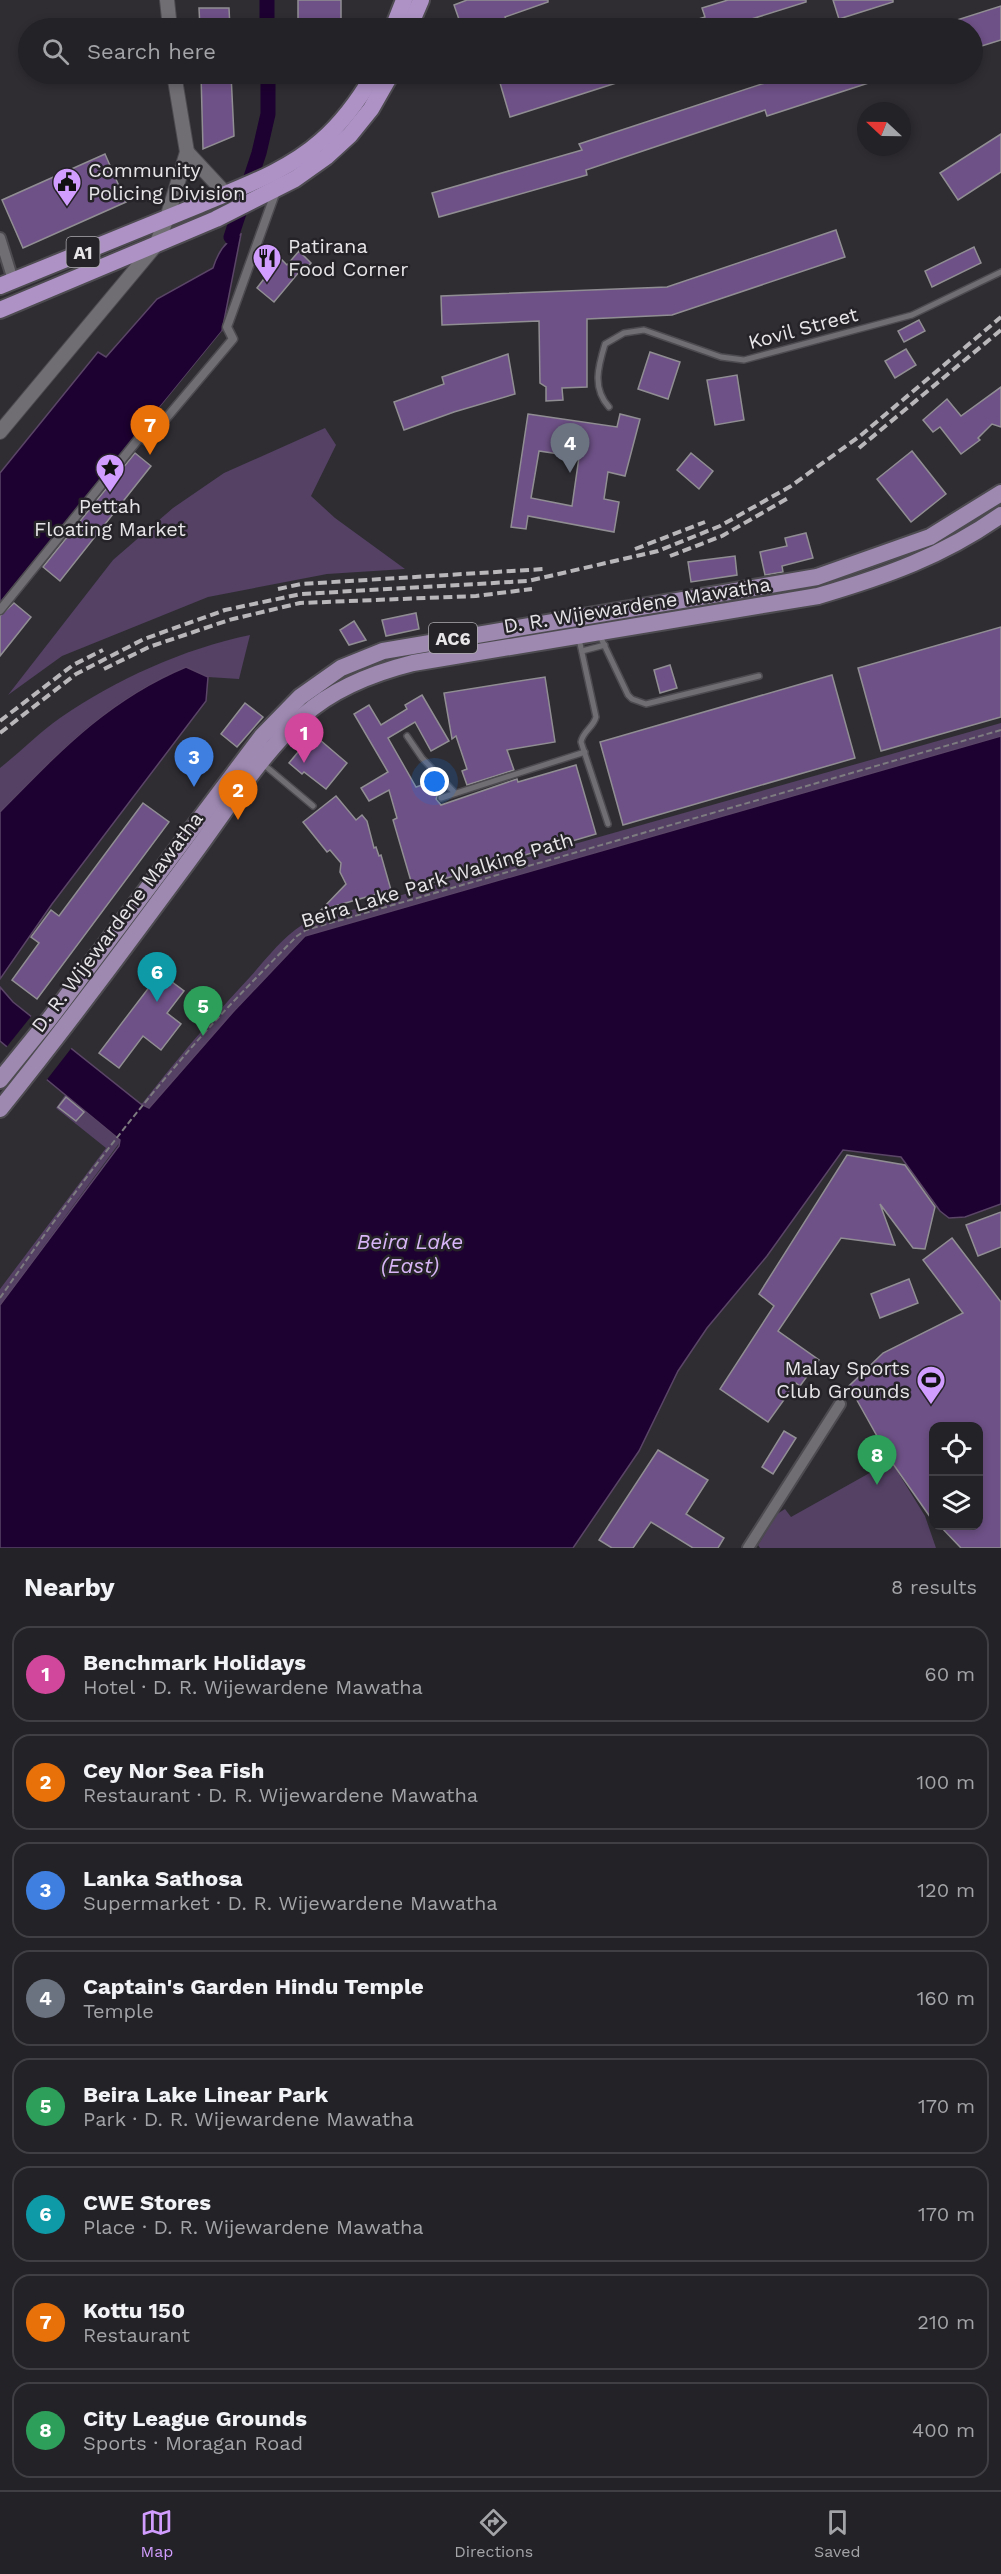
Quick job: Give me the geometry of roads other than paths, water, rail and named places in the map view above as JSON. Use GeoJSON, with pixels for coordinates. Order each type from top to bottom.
{"type":"FeatureCollection","features":[{"type":"Feature","properties":{"kind":"highway"},"geometry":{"type":"LineString","coordinates":[[397,18],[404,0]]}},
{"type":"Feature","properties":{"kind":"highway"},"geometry":{"type":"LineString","coordinates":[[413,18],[421,0]]}},
{"type":"Feature","properties":{"kind":"highway","name":"A1"},"geometry":{"type":"LineString","coordinates":[[7,283],[232,192],[283,168],[333,130],[368,84]]}},
{"type":"Feature","properties":{"kind":"highway","name":"A1"},"geometry":{"type":"LineString","coordinates":[[0,310],[156,245],[277,189],[312,167],[339,146],[371,109],[385,84]]}},
{"type":"Feature","properties":{"kind":"main road","name":"D. R. Wijewardene Mawatha"},"geometry":{"type":"LineString","coordinates":[[0,1080],[51,1017],[262,736],[300,697],[341,668],[392,649],[817,577],[930,537],[1001,493]]}},
{"type":"Feature","properties":{"kind":"main road","name":"D. R. Wijewardene Mawatha"},"geometry":{"type":"LineString","coordinates":[[0,1109],[65,1028],[262,762],[302,717],[323,700],[358,680],[413,663],[580,644],[818,596],[880,578],[941,553],[1001,515]]}},
{"type":"Feature","properties":{"kind":"street"},"geometry":{"type":"LineString","coordinates":[[167,0],[169,18]]}},
{"type":"Feature","properties":{"kind":"street"},"geometry":{"type":"LineString","coordinates":[[0,432],[156,245],[167,218],[187,152],[176,84]]}},
{"type":"Feature","properties":{"kind":"street"},"geometry":{"type":"LineString","coordinates":[[187,152],[232,192]]}},
{"type":"Feature","properties":{"kind":"street"},"geometry":{"type":"LineString","coordinates":[[0,610],[140,437],[147,441],[232,339],[228,327],[277,189]]}},
{"type":"Feature","properties":{"kind":"street"},"geometry":{"type":"LineString","coordinates":[[0,238],[7,283]]}},
{"type":"Feature","properties":{"kind":"street"},"geometry":{"type":"LineString","coordinates":[[748,1548],[840,1404]]}},
{"type":"Feature","properties":{"kind":"lane","name":"Kovil Street"},"geometry":{"type":"LineString","coordinates":[[609,407],[600,397],[597,379],[600,361],[605,344],[624,333],[644,330],[721,357],[744,360],[912,315],[1001,272]]}},
{"type":"Feature","properties":{"kind":"lane"},"geometry":{"type":"LineString","coordinates":[[602,639],[628,695],[639,703],[646,704],[759,676]]}},
{"type":"Feature","properties":{"kind":"lane"},"geometry":{"type":"LineString","coordinates":[[580,644],[596,717],[592,727],[582,737],[608,824]]}},
{"type":"Feature","properties":{"kind":"lane"},"geometry":{"type":"LineString","coordinates":[[407,736],[422,758],[455,793]]}},
{"type":"Feature","properties":{"kind":"lane"},"geometry":{"type":"LineString","coordinates":[[441,798],[585,752]]}},
{"type":"Feature","properties":{"kind":"lane"},"geometry":{"type":"LineString","coordinates":[[262,762],[313,806]]}},
{"type":"Feature","properties":{"kind":"water"},"geometry":{"type":"Polygon","coordinates":[[[241,234],[222,331],[0,603],[0,473],[98,352],[106,357],[157,299],[213,268],[223,247],[231,239],[241,234]]]}},
{"type":"Feature","properties":{"kind":"water"},"geometry":{"type":"Polygon","coordinates":[[[186,667],[208,677],[206,701],[52,904],[0,979],[0,812],[86,729],[132,695],[186,667]]]}},
{"type":"Feature","properties":{"kind":"water","name":"Beira Lake (East)"},"geometry":{"type":"Polygon","coordinates":[[[1001,736],[1001,1204],[965,1217],[949,1218],[940,1211],[901,1157],[843,1150],[767,1256],[707,1328],[678,1371],[639,1451],[573,1548],[0,1548],[0,1305],[119,1146],[120,1140],[0,1041],[0,987],[13,1002],[149,1108],[233,1012],[305,936],[1001,736]]]}},
{"type":"Feature","properties":{"kind":"waterway"},"geometry":{"type":"LineString","coordinates":[[267,0],[267,18]]}},
{"type":"Feature","properties":{"kind":"waterway"},"geometry":{"type":"LineString","coordinates":[[231,237],[259,153],[268,114],[268,84]]}},
{"type":"Feature","properties":{"kind":"railway"},"geometry":{"type":"LineString","coordinates":[[0,733],[76,674],[144,639],[225,610],[301,594],[528,581],[658,551],[720,526],[791,486],[860,436],[1001,317]]}},
{"type":"Feature","properties":{"kind":"railway"},"geometry":{"type":"LineString","coordinates":[[859,448],[1001,330]]}},
{"type":"Feature","properties":{"kind":"railway"},"geometry":{"type":"LineString","coordinates":[[670,556],[722,536],[788,498]]}},
{"type":"Feature","properties":{"kind":"railway"},"geometry":{"type":"LineString","coordinates":[[635,549],[705,522]]}},
{"type":"Feature","properties":{"kind":"railway"},"geometry":{"type":"LineString","coordinates":[[278,589],[301,584],[544,569]]}},
{"type":"Feature","properties":{"kind":"railway"},"geometry":{"type":"LineString","coordinates":[[104,669],[149,647],[229,620],[300,603],[476,596],[532,589]]}},
{"type":"Feature","properties":{"kind":"railway"},"geometry":{"type":"LineString","coordinates":[[0,721],[73,665],[103,650]]}},
{"type":"Feature","properties":{"kind":"place","name":"Community Policing Division"},"geometry":{"type":"Point","coordinates":[67,208]}},
{"type":"Feature","properties":{"kind":"place","name":"Patirana Food Corner"},"geometry":{"type":"Point","coordinates":[267,284]}},
{"type":"Feature","properties":{"kind":"place","name":"Kottu 150"},"geometry":{"type":"Point","coordinates":[150,455]}},
{"type":"Feature","properties":{"kind":"place","name":"Captain's Garden Hindu Temple"},"geometry":{"type":"Point","coordinates":[570,473]}},
{"type":"Feature","properties":{"kind":"place","name":"Pettah Floating Market"},"geometry":{"type":"Point","coordinates":[110,494]}},
{"type":"Feature","properties":{"kind":"place","name":"Benchmark Holidays"},"geometry":{"type":"Point","coordinates":[304,763]}},
{"type":"Feature","properties":{"kind":"place","name":"Lanka Sathosa"},"geometry":{"type":"Point","coordinates":[194,787]}},
{"type":"Feature","properties":{"kind":"place","name":"Cey Nor Sea Fish"},"geometry":{"type":"Point","coordinates":[238,820]}},
{"type":"Feature","properties":{"kind":"place","name":"CWE Stores"},"geometry":{"type":"Point","coordinates":[157,1002]}},
{"type":"Feature","properties":{"kind":"place","name":"Beira Lake Linear Park"},"geometry":{"type":"Point","coordinates":[203,1036]}},
{"type":"Feature","properties":{"kind":"place","name":"Malay Sports Club Grounds"},"geometry":{"type":"Point","coordinates":[931,1406]}},
{"type":"Feature","properties":{"kind":"place","name":"City League Grounds"},"geometry":{"type":"Point","coordinates":[877,1485]}}]}
